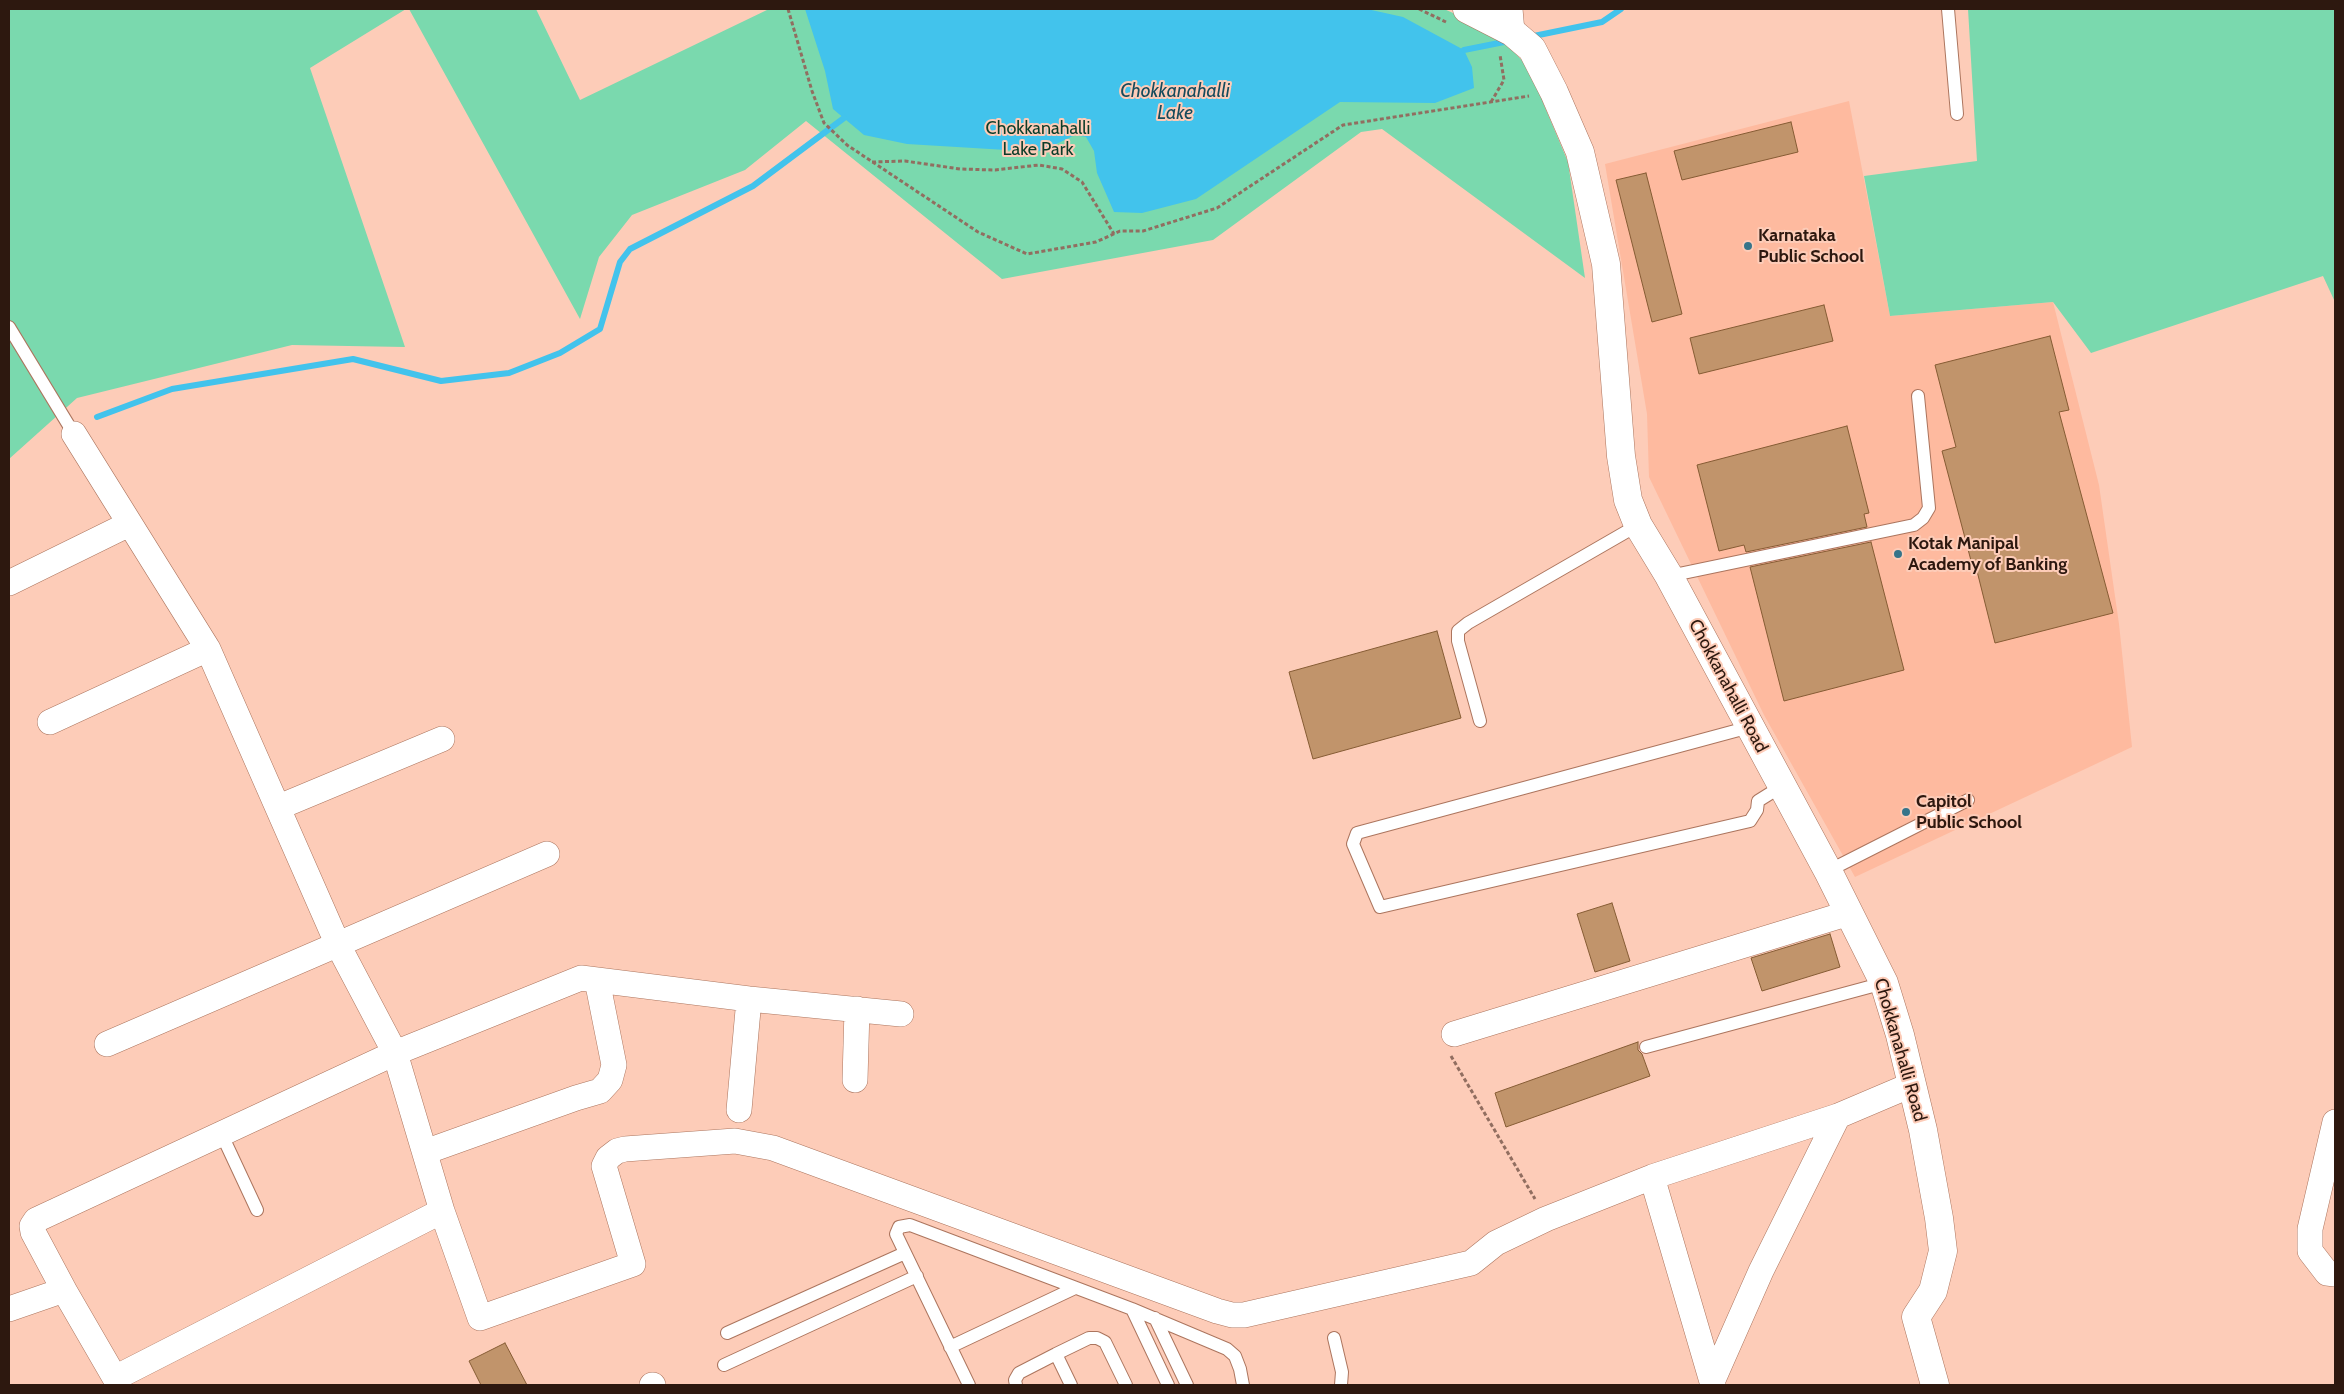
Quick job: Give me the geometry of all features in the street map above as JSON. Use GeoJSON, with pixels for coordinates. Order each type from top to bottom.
{"type":"FeatureCollection","features":[{"type":"Feature","properties":{"kind":"street"},"geometry":{"type":"LineString","coordinates":[[1467,9],[1513,35]]}},
{"type":"Feature","properties":{"kind":"street","name":"Chokkanahalli Road"},"geometry":{"type":"LineString","coordinates":[[1513,35],[1554,92],[1580,152],[1606,264],[1621,456],[1628,500],[1638,525],[1669,576],[1828,871],[1884,983],[1900,1035],[1923,1130],[1943,1251],[1933,1291],[1916,1317],[1935,1385]]}},
{"type":"Feature","properties":{"kind":"street"},"geometry":{"type":"LineString","coordinates":[[74,434],[208,649],[338,945],[395,1053],[442,1211],[480,1318],[633,1264],[604,1166],[608,1158],[617,1151],[625,1149],[735,1142],[773,1148],[1232,1315],[1260,1313],[1471,1263],[1496,1243],[1546,1219],[1652,1177],[1838,1116],[1911,1085]]}},
{"type":"Feature","properties":{"kind":"street"},"geometry":{"type":"LineString","coordinates":[[9,583],[129,524]]}},
{"type":"Feature","properties":{"kind":"street"},"geometry":{"type":"LineString","coordinates":[[50,722],[208,649]]}},
{"type":"Feature","properties":{"kind":"street"},"geometry":{"type":"LineString","coordinates":[[279,807],[442,739]]}},
{"type":"Feature","properties":{"kind":"street"},"geometry":{"type":"LineString","coordinates":[[107,1044],[547,854]]}},
{"type":"Feature","properties":{"kind":"street"},"geometry":{"type":"LineString","coordinates":[[1451,1042],[1849,913]]}},
{"type":"Feature","properties":{"kind":"street"},"geometry":{"type":"LineString","coordinates":[[442,1211],[117,1382],[32,1232],[32,1226],[36,1220],[395,1053],[581,978],[749,999],[901,1014]]}},
{"type":"Feature","properties":{"kind":"street"},"geometry":{"type":"LineString","coordinates":[[425,1152],[600,1091],[610,1080],[614,1065],[597,980]]}},
{"type":"Feature","properties":{"kind":"street"},"geometry":{"type":"LineString","coordinates":[[739,1110],[749,999]]}},
{"type":"Feature","properties":{"kind":"street"},"geometry":{"type":"LineString","coordinates":[[855,1080],[857,1009]]}},
{"type":"Feature","properties":{"kind":"street"},"geometry":{"type":"LineString","coordinates":[[1713,1383],[1762,1271],[1838,1116]]}},
{"type":"Feature","properties":{"kind":"street"},"geometry":{"type":"LineString","coordinates":[[2335,1122],[2310,1229],[2310,1251],[2327,1273],[2335,1274]]}},
{"type":"Feature","properties":{"kind":"street"},"geometry":{"type":"LineString","coordinates":[[1652,1177],[1713,1383]]}},
{"type":"Feature","properties":{"kind":"street"},"geometry":{"type":"LineString","coordinates":[[9,1309],[64,1290]]}},
{"type":"Feature","properties":{"kind":"lane"},"geometry":{"type":"LineString","coordinates":[[1948,9],[1957,114]]}},
{"type":"Feature","properties":{"kind":"lane"},"geometry":{"type":"LineString","coordinates":[[9,327],[74,434]]}},
{"type":"Feature","properties":{"kind":"lane"},"geometry":{"type":"LineString","coordinates":[[1669,576],[1914,525],[1929,508],[1918,396]]}},
{"type":"Feature","properties":{"kind":"lane"},"geometry":{"type":"LineString","coordinates":[[1480,721],[1458,641],[1458,631],[1468,623],[1638,525]]}},
{"type":"Feature","properties":{"kind":"lane"},"geometry":{"type":"LineString","coordinates":[[1750,727],[1357,833],[1353,844],[1380,908],[1750,821],[1757,810],[1758,801],[1782,786]]}},
{"type":"Feature","properties":{"kind":"lane"},"geometry":{"type":"LineString","coordinates":[[1828,871],[1968,800]]}},
{"type":"Feature","properties":{"kind":"lane"},"geometry":{"type":"LineString","coordinates":[[1646,1047],[1884,983]]}},
{"type":"Feature","properties":{"kind":"lane"},"geometry":{"type":"LineString","coordinates":[[222,1135],[258,1210]]}},
{"type":"Feature","properties":{"kind":"lane"},"geometry":{"type":"LineString","coordinates":[[969,1385],[896,1234],[900,1227],[910,1226],[1132,1309],[1227,1349],[1235,1356],[1243,1385]]}},
{"type":"Feature","properties":{"kind":"lane"},"geometry":{"type":"LineString","coordinates":[[727,1333],[905,1253]]}},
{"type":"Feature","properties":{"kind":"lane"},"geometry":{"type":"LineString","coordinates":[[724,1365],[917,1276]]}},
{"type":"Feature","properties":{"kind":"lane"},"geometry":{"type":"LineString","coordinates":[[950,1347],[1075,1288]]}},
{"type":"Feature","properties":{"kind":"lane"},"geometry":{"type":"LineString","coordinates":[[1132,1309],[1168,1385]]}},
{"type":"Feature","properties":{"kind":"lane"},"geometry":{"type":"LineString","coordinates":[[1155,1318],[1187,1385]]}},
{"type":"Feature","properties":{"kind":"lane"},"geometry":{"type":"LineString","coordinates":[[1016,1385],[1015,1380],[1019,1373],[1089,1338],[1097,1338],[1105,1342],[1126,1385]]}},
{"type":"Feature","properties":{"kind":"lane"},"geometry":{"type":"LineString","coordinates":[[1334,1338],[1342,1372],[1342,1385]]}},
{"type":"Feature","properties":{"kind":"lane"},"geometry":{"type":"LineString","coordinates":[[1056,1354],[1071,1385]]}},
{"type":"Feature","properties":{"kind":"path"},"geometry":{"type":"LineString","coordinates":[[788,9],[812,91],[824,124],[847,145],[978,232],[1027,254],[1096,242],[1120,231],[1143,231],[1217,208],[1343,125],[1554,92]]}},
{"type":"Feature","properties":{"kind":"path"},"geometry":{"type":"LineString","coordinates":[[1491,102],[1504,80],[1500,55],[1513,35]]}},
{"type":"Feature","properties":{"kind":"path"},"geometry":{"type":"LineString","coordinates":[[872,162],[905,161],[960,169],[995,170],[1039,165],[1062,169],[1082,182],[1114,234]]}},
{"type":"Feature","properties":{"kind":"path"},"geometry":{"type":"LineString","coordinates":[[1451,1042],[1546,1219]]}},
{"type":"Feature","properties":{"kind":"shaded area"},"geometry":{"type":"Polygon","coordinates":[[[1849,101],[1890,316],[2053,302],[2099,485],[2119,624],[2132,747],[1855,877],[1764,715],[1649,477],[1647,414],[1605,164],[1849,101]]]}},
{"type":"Feature","properties":{"kind":"green space"},"geometry":{"type":"Polygon","coordinates":[[[9,9],[406,9],[310,68],[405,347],[292,345],[77,398],[9,459],[9,9]]]}},
{"type":"Feature","properties":{"kind":"green space","name":"Chokkanahalli Lake Park"},"geometry":{"type":"Polygon","coordinates":[[[409,9],[536,9],[580,100],[769,9],[1444,9],[1494,31],[1534,73],[1544,105],[1568,162],[1585,278],[1382,129],[1361,132],[1213,240],[1002,279],[806,121],[745,170],[632,215],[599,257],[580,319],[409,9]]]}},
{"type":"Feature","properties":{"kind":"green space"},"geometry":{"type":"Polygon","coordinates":[[[1968,9],[2335,9],[2335,302],[2323,276],[2091,353],[2053,302],[1890,316],[1864,176],[1977,161],[1968,9]]]}},
{"type":"Feature","properties":{"kind":"water","name":"Chokkanahalli Lake"},"geometry":{"type":"Polygon","coordinates":[[[805,9],[1367,9],[1403,17],[1464,50],[1472,67],[1474,88],[1435,103],[1340,102],[1196,199],[1142,213],[1114,212],[1097,173],[1094,151],[1086,137],[1075,135],[1042,151],[1023,151],[907,144],[864,135],[833,109],[825,71],[805,9]]]}},
{"type":"Feature","properties":{"kind":"building"},"geometry":{"type":"Polygon","coordinates":[[[1791,122],[1798,152],[1682,180],[1674,151],[1791,122]]]}},
{"type":"Feature","properties":{"kind":"building"},"geometry":{"type":"Polygon","coordinates":[[[1646,173],[1682,314],[1652,322],[1616,180],[1646,173]]]}},
{"type":"Feature","properties":{"kind":"building"},"geometry":{"type":"Polygon","coordinates":[[[1824,305],[1833,341],[1699,374],[1690,338],[1824,305]]]}},
{"type":"Feature","properties":{"kind":"building"},"geometry":{"type":"Polygon","coordinates":[[[2050,336],[2069,410],[2059,412],[2113,613],[1995,643],[1977,571],[1974,572],[1942,451],[1956,447],[1935,365],[2050,336]]]}},
{"type":"Feature","properties":{"kind":"building"},"geometry":{"type":"Polygon","coordinates":[[[1847,426],[1869,513],[1864,514],[1867,527],[1746,552],[1744,545],[1719,551],[1697,465],[1847,426]]]}},
{"type":"Feature","properties":{"kind":"building"},"geometry":{"type":"Polygon","coordinates":[[[1871,542],[1904,670],[1784,701],[1750,567],[1871,542]]]}},
{"type":"Feature","properties":{"kind":"building"},"geometry":{"type":"Polygon","coordinates":[[[1437,631],[1461,718],[1313,759],[1289,672],[1437,631]]]}},
{"type":"Feature","properties":{"kind":"building"},"geometry":{"type":"Polygon","coordinates":[[[1612,903],[1630,961],[1595,972],[1577,914],[1612,903]]]}},
{"type":"Feature","properties":{"kind":"building"},"geometry":{"type":"Polygon","coordinates":[[[1830,934],[1840,967],[1762,991],[1751,958],[1830,934]]]}},
{"type":"Feature","properties":{"kind":"building"},"geometry":{"type":"Polygon","coordinates":[[[1638,1042],[1638,1050],[1642,1054],[1650,1076],[1506,1127],[1495,1093],[1638,1042]]]}},
{"type":"Feature","properties":{"kind":"building"},"geometry":{"type":"Polygon","coordinates":[[[505,1343],[527,1385],[481,1385],[469,1361],[505,1343]]]}},
{"type":"Feature","properties":{"kind":"waterway"},"geometry":{"type":"LineString","coordinates":[[1529,37],[1602,22],[1621,9]]}},
{"type":"Feature","properties":{"kind":"waterway"},"geometry":{"type":"LineString","coordinates":[[1464,50],[1509,41]]}},
{"type":"Feature","properties":{"kind":"waterway"},"geometry":{"type":"LineString","coordinates":[[97,417],[172,389],[353,359],[441,381],[509,373],[560,353],[600,329],[620,262],[630,249],[753,186],[844,118]]}},
{"type":"Feature","properties":{"kind":"place","name":"Karnataka Public School"},"geometry":{"type":"Point","coordinates":[1748,246]}},
{"type":"Feature","properties":{"kind":"place","name":"Kotak Manipal Academy of Banking"},"geometry":{"type":"Point","coordinates":[1898,554]}},
{"type":"Feature","properties":{"kind":"place","name":"Capitol Public School"},"geometry":{"type":"Point","coordinates":[1906,812]}}]}
